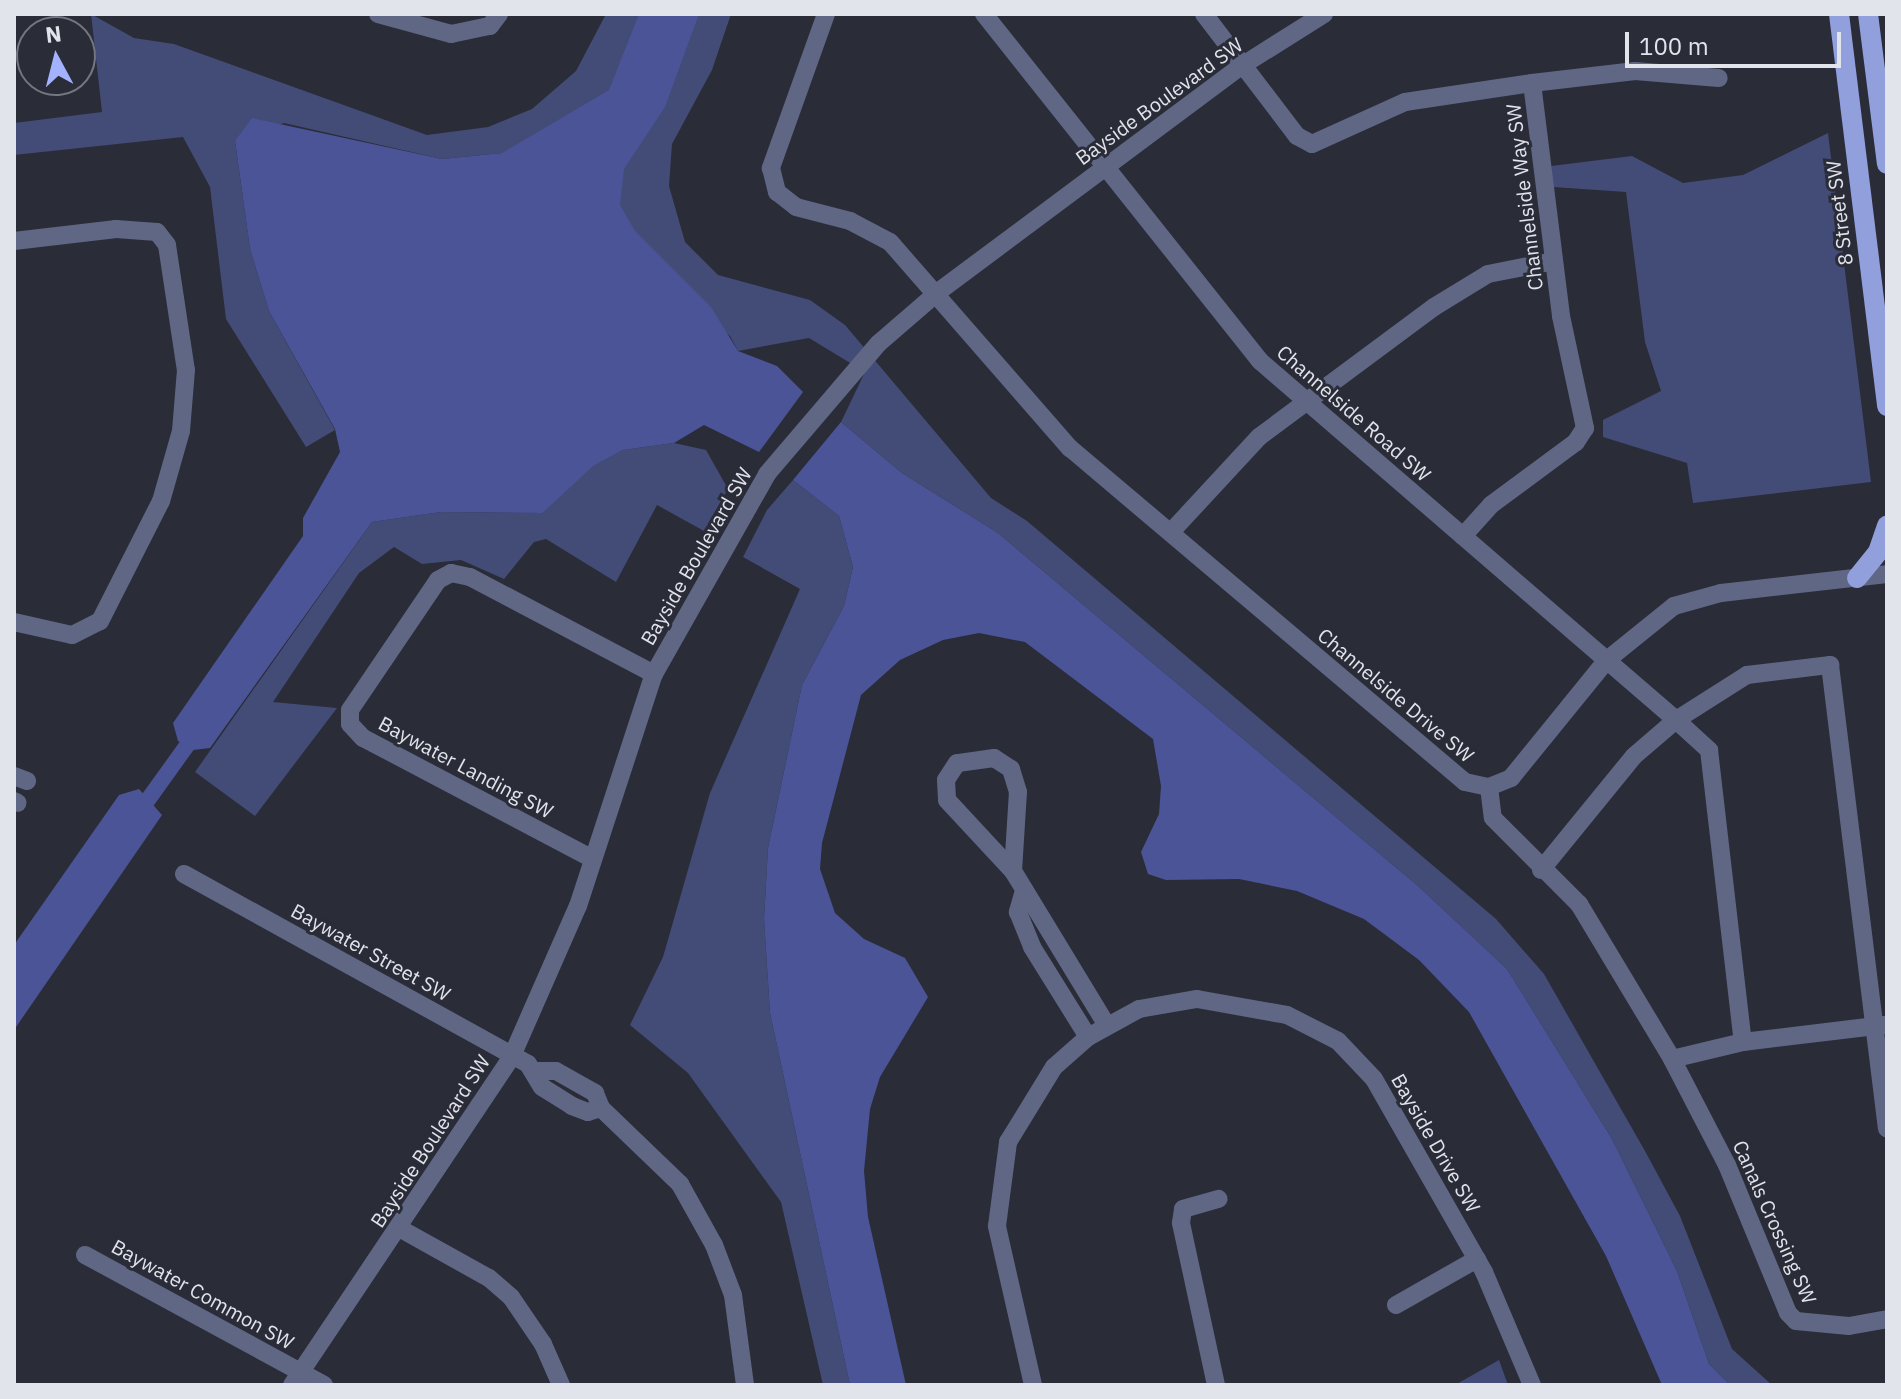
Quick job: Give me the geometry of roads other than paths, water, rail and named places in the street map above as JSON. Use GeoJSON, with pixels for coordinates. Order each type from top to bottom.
{"type":"FeatureCollection","features":[{"type":"Feature","properties":{"kind":"main road","name":"8 Street SW"},"geometry":{"type":"LineString","coordinates":[[1839,14],[1887,406]]}},
{"type":"Feature","properties":{"kind":"main road"},"geometry":{"type":"LineString","coordinates":[[1868,14],[1887,164]]}},
{"type":"Feature","properties":{"kind":"main road"},"geometry":{"type":"LineString","coordinates":[[1875,66],[1880,14]]}},
{"type":"Feature","properties":{"kind":"main road"},"geometry":{"type":"LineString","coordinates":[[1857,578],[1878,552],[1887,526]]}},
{"type":"Feature","properties":{"kind":"street"},"geometry":{"type":"LineString","coordinates":[[378,14],[451,34],[490,26],[499,14]]}},
{"type":"Feature","properties":{"kind":"street","name":"Channelside Drive SW"},"geometry":{"type":"LineString","coordinates":[[826,14],[771,168],[772,181],[787,203],[850,221],[890,242],[938,292],[1034,412],[1465,782],[1489,787]]}},
{"type":"Feature","properties":{"kind":"street","name":"Channelside Road SW"},"geometry":{"type":"LineString","coordinates":[[984,14],[1225,322],[1302,400],[1607,660]]}},
{"type":"Feature","properties":{"kind":"street"},"geometry":{"type":"LineString","coordinates":[[1204,14],[1243,65]]}},
{"type":"Feature","properties":{"kind":"street","name":"Bayside Boulevard SW"},"geometry":{"type":"LineString","coordinates":[[296,1379],[512,1056],[559,956],[654,674],[767,474],[840,387],[938,292],[1243,65],[1324,14]]}},
{"type":"Feature","properties":{"kind":"street","name":"Channelside Way SW"},"geometry":{"type":"LineString","coordinates":[[1243,65],[1297,136],[1312,144],[1405,102],[1532,83],[1554,261],[1585,428],[1576,442],[1491,505],[1463,536]]}},
{"type":"Feature","properties":{"kind":"street"},"geometry":{"type":"LineString","coordinates":[[1532,83],[1635,71],[1719,78]]}},
{"type":"Feature","properties":{"kind":"street"},"geometry":{"type":"LineString","coordinates":[[14,241],[116,229],[157,232],[167,245],[186,370],[181,431],[161,501],[100,621],[72,635],[14,622]]}},
{"type":"Feature","properties":{"kind":"street"},"geometry":{"type":"LineString","coordinates":[[1171,532],[1230,463],[1302,400],[1472,282],[1511,267],[1554,261]]}},
{"type":"Feature","properties":{"kind":"street","name":"Baywater Landing SW"},"geometry":{"type":"LineString","coordinates":[[591,858],[363,738],[350,724],[350,710],[438,580],[451,573],[470,577],[654,674]]}},
{"type":"Feature","properties":{"kind":"street"},"geometry":{"type":"LineString","coordinates":[[1489,787],[1511,778],[1607,660],[1674,606],[1721,593],[1887,574]]}},
{"type":"Feature","properties":{"kind":"street"},"geometry":{"type":"LineString","coordinates":[[1607,660],[1709,750],[1743,1042]]}},
{"type":"Feature","properties":{"kind":"street"},"geometry":{"type":"LineString","coordinates":[[1541,870],[1634,756],[1676,720],[1747,675],[1830,665],[1881,1025],[1887,1129]]}},
{"type":"Feature","properties":{"kind":"street"},"geometry":{"type":"LineString","coordinates":[[1013,871],[1018,792],[1011,769],[994,758],[957,763],[946,780],[947,800],[1013,871],[1023,894],[1038,906],[1106,1024]]}},
{"type":"Feature","properties":{"kind":"street","name":"Canals Crossing SW"},"geometry":{"type":"LineString","coordinates":[[1489,787],[1493,818],[1541,870],[1579,904],[1672,1059],[1739,1191],[1788,1313],[1796,1321],[1849,1326],[1887,1319]]}},
{"type":"Feature","properties":{"kind":"street","name":"Baywater Street SW"},"geometry":{"type":"LineString","coordinates":[[184,874],[536,1071],[556,1071],[583,1085],[601,1108],[680,1184],[714,1245],[733,1295],[745,1385]]}},
{"type":"Feature","properties":{"kind":"street"},"geometry":{"type":"LineString","coordinates":[[1023,894],[1018,912],[1032,947],[1088,1037]]}},
{"type":"Feature","properties":{"kind":"street","name":"Bayside Drive SW"},"geometry":{"type":"LineString","coordinates":[[1033,1385],[997,1226],[998,1185],[1008,1142],[1028,1104],[1054,1067],[1088,1037],[1106,1024],[1139,1009],[1183,1001],[1239,1001],[1287,1015],[1338,1041],[1374,1079],[1477,1259],[1532,1385]]}},
{"type":"Feature","properties":{"kind":"street"},"geometry":{"type":"LineString","coordinates":[[1672,1059],[1743,1042],[1881,1025]]}},
{"type":"Feature","properties":{"kind":"street"},"geometry":{"type":"LineString","coordinates":[[1216,1385],[1181,1223],[1183,1209],[1219,1199]]}},
{"type":"Feature","properties":{"kind":"street"},"geometry":{"type":"LineString","coordinates":[[399,1228],[489,1278],[511,1297],[543,1344],[561,1385]]}},
{"type":"Feature","properties":{"kind":"street","name":"Baywater Common SW"},"geometry":{"type":"LineString","coordinates":[[85,1255],[296,1379],[324,1385]]}},
{"type":"Feature","properties":{"kind":"street"},"geometry":{"type":"LineString","coordinates":[[1396,1305],[1477,1259]]}},
{"type":"Feature","properties":{"kind":"waterway"},"geometry":{"type":"LineString","coordinates":[[137,815],[198,730]]}}]}
